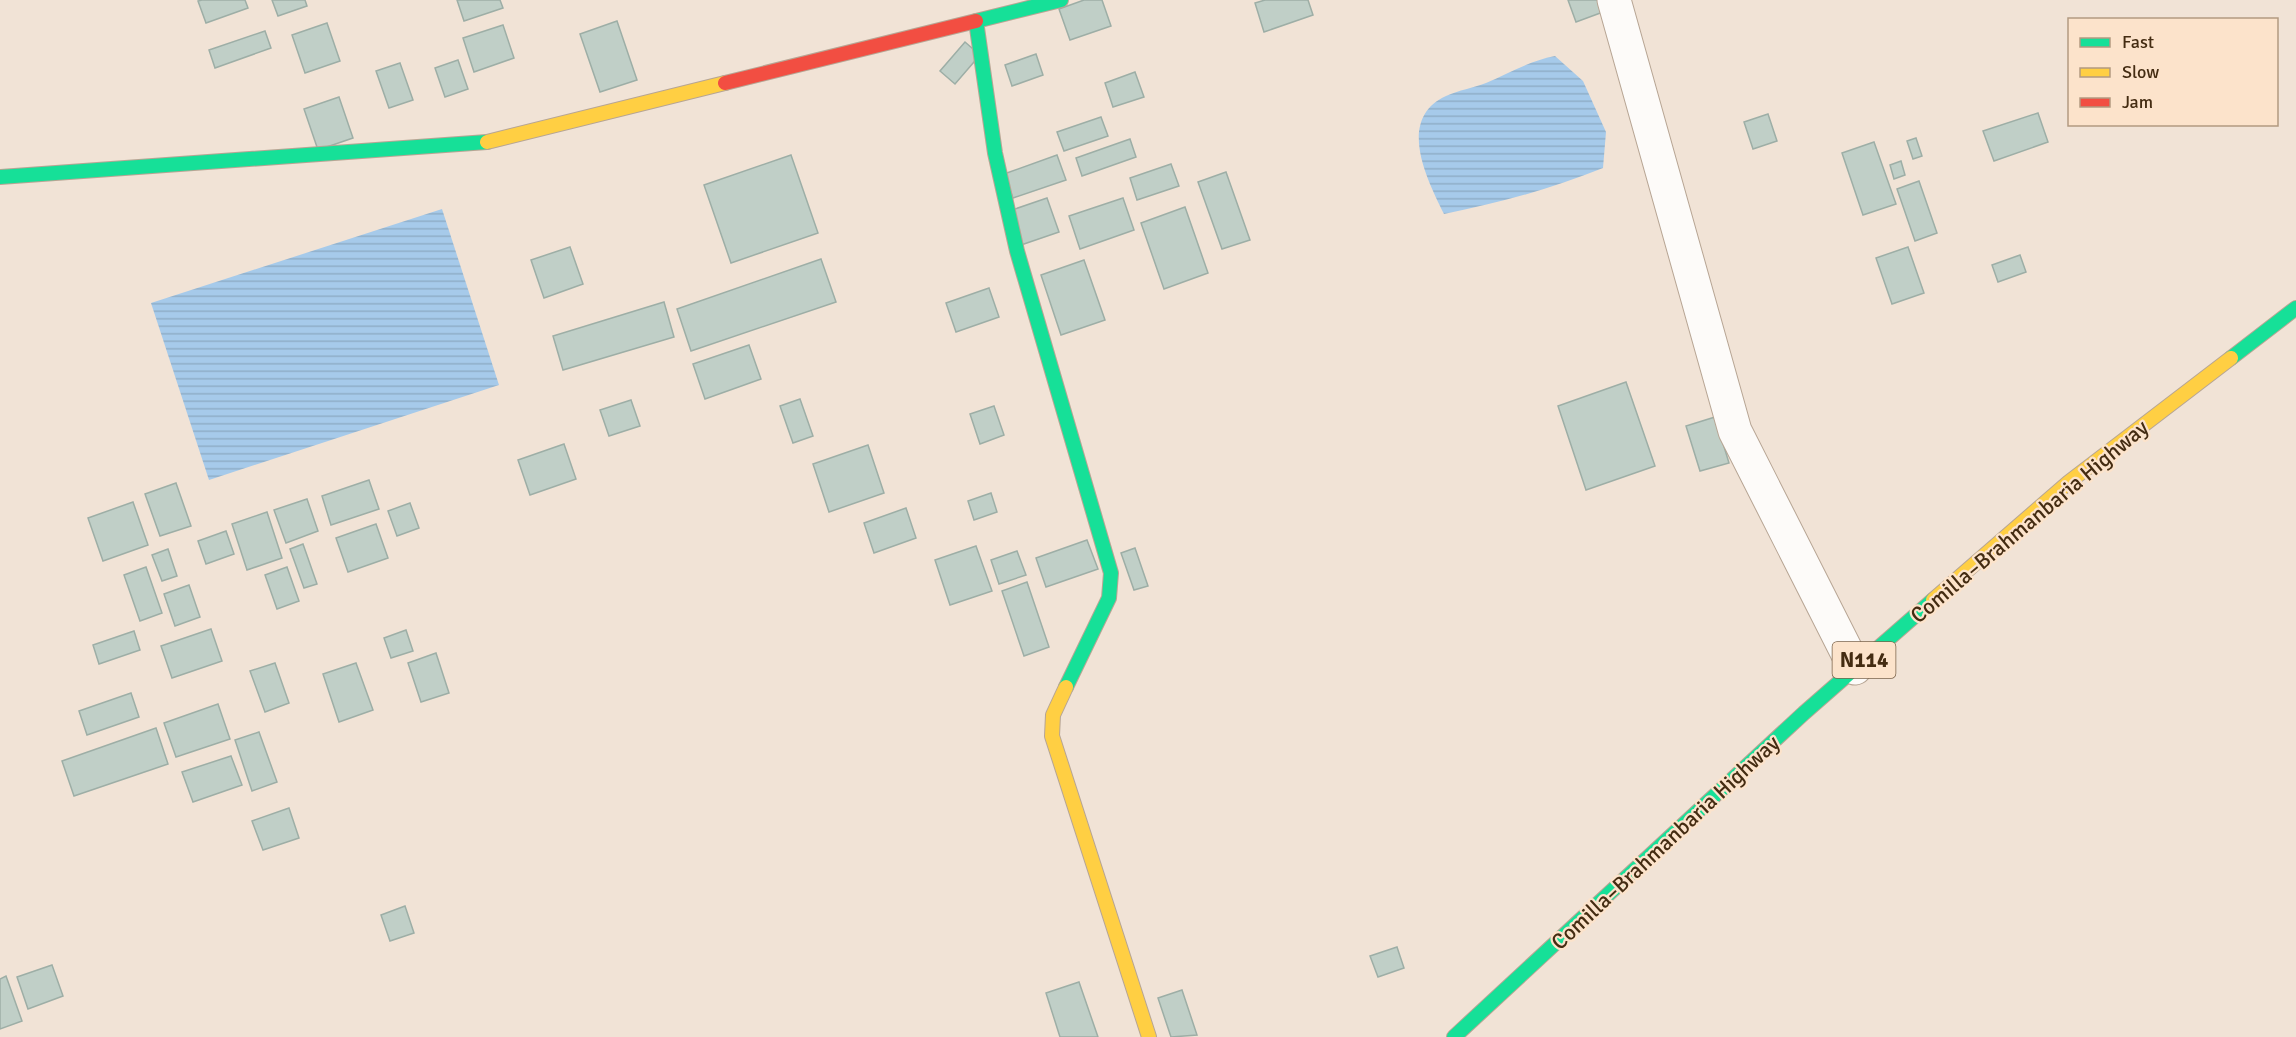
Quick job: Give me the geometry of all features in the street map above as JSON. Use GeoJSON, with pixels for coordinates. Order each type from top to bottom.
{"type":"FeatureCollection","features":[{"type":"Feature","properties":{"kind":"main road"},"geometry":{"type":"LineString","coordinates":[[0,177],[490,142],[1061,0]]}},
{"type":"Feature","properties":{"kind":"main road"},"geometry":{"type":"LineString","coordinates":[[976,21],[995,153],[1017,251],[1111,573],[1109,598],[1053,715],[1052,736],[1149,1037]]}},
{"type":"Feature","properties":{"kind":"main road","name":"Comilla–Brahmanbaria Highway"},"geometry":{"type":"LineString","coordinates":[[1454,1037],[1856,668],[2069,482],[2296,308]]}},
{"type":"Feature","properties":{"kind":"street"},"geometry":{"type":"LineString","coordinates":[[1614,0],[1735,431],[1856,668]]}},
{"type":"Feature","properties":{"kind":"water"},"geometry":{"type":"Polygon","coordinates":[[[1555,56],[1583,81],[1606,132],[1603,168],[1525,195],[1444,214],[1430,184],[1420,150],[1419,134],[1422,119],[1431,106],[1446,96],[1555,56]]]}},
{"type":"Feature","properties":{"kind":"water"},"geometry":{"type":"Polygon","coordinates":[[[442,209],[499,385],[209,480],[151,303],[442,209]]]}},
{"type":"Feature","properties":{"kind":"building"},"geometry":{"type":"Polygon","coordinates":[[[245,0],[248,8],[206,23],[198,1],[245,0]]]}},
{"type":"Feature","properties":{"kind":"building"},"geometry":{"type":"Polygon","coordinates":[[[272,0],[305,0],[307,6],[278,16],[272,0]]]}},
{"type":"Feature","properties":{"kind":"building"},"geometry":{"type":"Polygon","coordinates":[[[457,0],[500,0],[503,8],[464,21],[457,0]]]}},
{"type":"Feature","properties":{"kind":"building"},"geometry":{"type":"Polygon","coordinates":[[[1084,0],[1102,0],[1111,26],[1070,40],[1059,9],[1084,0]]]}},
{"type":"Feature","properties":{"kind":"building"},"geometry":{"type":"Polygon","coordinates":[[[1265,0],[1308,0],[1313,15],[1264,32],[1255,3],[1265,0]]]}},
{"type":"Feature","properties":{"kind":"building"},"geometry":{"type":"Polygon","coordinates":[[[1568,0],[1598,0],[1603,12],[1576,22],[1568,0]]]}},
{"type":"Feature","properties":{"kind":"building"},"geometry":{"type":"Polygon","coordinates":[[[617,21],[637,80],[600,92],[580,34],[617,21]]]}},
{"type":"Feature","properties":{"kind":"building"},"geometry":{"type":"Polygon","coordinates":[[[327,23],[340,61],[305,73],[292,35],[327,23]]]}},
{"type":"Feature","properties":{"kind":"building"},"geometry":{"type":"Polygon","coordinates":[[[503,25],[514,58],[474,72],[463,38],[503,25]]]}},
{"type":"Feature","properties":{"kind":"building"},"geometry":{"type":"Polygon","coordinates":[[[265,31],[271,48],[215,68],[209,50],[265,31]]]}},
{"type":"Feature","properties":{"kind":"building"},"geometry":{"type":"Polygon","coordinates":[[[965,42],[980,55],[955,84],[940,71],[965,42]]]}},
{"type":"Feature","properties":{"kind":"building"},"geometry":{"type":"Polygon","coordinates":[[[1036,54],[1043,75],[1012,86],[1005,65],[1036,54]]]}},
{"type":"Feature","properties":{"kind":"building"},"geometry":{"type":"Polygon","coordinates":[[[458,60],[468,89],[445,97],[435,68],[458,60]]]}},
{"type":"Feature","properties":{"kind":"building"},"geometry":{"type":"Polygon","coordinates":[[[400,63],[413,100],[389,108],[376,71],[400,63]]]}},
{"type":"Feature","properties":{"kind":"building"},"geometry":{"type":"Polygon","coordinates":[[[1135,72],[1144,97],[1113,107],[1105,83],[1135,72]]]}},
{"type":"Feature","properties":{"kind":"building"},"geometry":{"type":"Polygon","coordinates":[[[339,97],[353,138],[318,150],[304,109],[339,97]]]}},
{"type":"Feature","properties":{"kind":"building"},"geometry":{"type":"Polygon","coordinates":[[[2038,113],[2048,142],[1994,161],[1983,131],[2038,113]]]}},
{"type":"Feature","properties":{"kind":"building"},"geometry":{"type":"Polygon","coordinates":[[[1768,114],[1777,141],[1753,149],[1744,122],[1768,114]]]}},
{"type":"Feature","properties":{"kind":"building"},"geometry":{"type":"Polygon","coordinates":[[[1101,117],[1108,136],[1064,151],[1057,132],[1101,117]]]}},
{"type":"Feature","properties":{"kind":"building"},"geometry":{"type":"Polygon","coordinates":[[[1916,138],[1922,156],[1913,159],[1907,141],[1916,138]]]}},
{"type":"Feature","properties":{"kind":"building"},"geometry":{"type":"Polygon","coordinates":[[[1130,139],[1136,157],[1082,176],[1076,158],[1130,139]]]}},
{"type":"Feature","properties":{"kind":"building"},"geometry":{"type":"Polygon","coordinates":[[[1874,142],[1896,204],[1863,215],[1842,153],[1874,142]]]}},
{"type":"Feature","properties":{"kind":"building"},"geometry":{"type":"Polygon","coordinates":[[[791,155],[818,233],[731,263],[704,185],[791,155]]]}},
{"type":"Feature","properties":{"kind":"building"},"geometry":{"type":"Polygon","coordinates":[[[1057,155],[1066,180],[1013,198],[1004,174],[1057,155]]]}},
{"type":"Feature","properties":{"kind":"building"},"geometry":{"type":"Polygon","coordinates":[[[1901,161],[1905,175],[1894,179],[1890,165],[1901,161]]]}},
{"type":"Feature","properties":{"kind":"building"},"geometry":{"type":"Polygon","coordinates":[[[1171,164],[1179,186],[1137,200],[1130,178],[1171,164]]]}},
{"type":"Feature","properties":{"kind":"building"},"geometry":{"type":"Polygon","coordinates":[[[1226,172],[1250,240],[1222,249],[1198,182],[1226,172]]]}},
{"type":"Feature","properties":{"kind":"building"},"geometry":{"type":"Polygon","coordinates":[[[1919,181],[1937,233],[1915,241],[1897,189],[1919,181]]]}},
{"type":"Feature","properties":{"kind":"building"},"geometry":{"type":"Polygon","coordinates":[[[1047,198],[1059,232],[1021,245],[1009,211],[1047,198]]]}},
{"type":"Feature","properties":{"kind":"building"},"geometry":{"type":"Polygon","coordinates":[[[1123,198],[1134,230],[1080,249],[1069,216],[1123,198]]]}},
{"type":"Feature","properties":{"kind":"building"},"geometry":{"type":"Polygon","coordinates":[[[1185,207],[1208,273],[1164,289],[1141,223],[1185,207]]]}},
{"type":"Feature","properties":{"kind":"building"},"geometry":{"type":"Polygon","coordinates":[[[570,247],[583,284],[544,298],[531,260],[570,247]]]}},
{"type":"Feature","properties":{"kind":"building"},"geometry":{"type":"Polygon","coordinates":[[[1908,247],[1924,293],[1892,304],[1876,258],[1908,247]]]}},
{"type":"Feature","properties":{"kind":"building"},"geometry":{"type":"Polygon","coordinates":[[[2020,255],[2026,272],[1998,282],[1992,265],[2020,255]]]}},
{"type":"Feature","properties":{"kind":"building"},"geometry":{"type":"Polygon","coordinates":[[[821,259],[836,302],[691,351],[677,309],[821,259]]]}},
{"type":"Feature","properties":{"kind":"building"},"geometry":{"type":"Polygon","coordinates":[[[1084,260],[1105,320],[1061,335],[1041,275],[1084,260]]]}},
{"type":"Feature","properties":{"kind":"building"},"geometry":{"type":"Polygon","coordinates":[[[989,288],[999,317],[956,332],[946,303],[989,288]]]}},
{"type":"Feature","properties":{"kind":"building"},"geometry":{"type":"Polygon","coordinates":[[[664,302],[674,337],[563,370],[553,336],[664,302]]]}},
{"type":"Feature","properties":{"kind":"building"},"geometry":{"type":"Polygon","coordinates":[[[749,345],[761,379],[705,399],[693,364],[749,345]]]}},
{"type":"Feature","properties":{"kind":"building"},"geometry":{"type":"Polygon","coordinates":[[[1626,382],[1655,466],[1586,490],[1558,406],[1626,382]]]}},
{"type":"Feature","properties":{"kind":"building"},"geometry":{"type":"Polygon","coordinates":[[[800,399],[813,436],[793,443],[780,406],[800,399]]]}},
{"type":"Feature","properties":{"kind":"building"},"geometry":{"type":"Polygon","coordinates":[[[631,400],[640,426],[609,436],[600,410],[631,400]]]}},
{"type":"Feature","properties":{"kind":"building"},"geometry":{"type":"Polygon","coordinates":[[[994,406],[1004,435],[980,444],[970,414],[994,406]]]}},
{"type":"Feature","properties":{"kind":"building"},"geometry":{"type":"Polygon","coordinates":[[[1715,417],[1729,463],[1700,471],[1686,426],[1715,417]]]}},
{"type":"Feature","properties":{"kind":"building"},"geometry":{"type":"Polygon","coordinates":[[[564,444],[576,479],[530,495],[518,460],[564,444]]]}},
{"type":"Feature","properties":{"kind":"building"},"geometry":{"type":"Polygon","coordinates":[[[868,445],[884,493],[829,512],[813,464],[868,445]]]}},
{"type":"Feature","properties":{"kind":"building"},"geometry":{"type":"Polygon","coordinates":[[[369,480],[379,509],[331,525],[322,496],[369,480]]]}},
{"type":"Feature","properties":{"kind":"building"},"geometry":{"type":"Polygon","coordinates":[[[176,483],[191,526],[160,536],[145,494],[176,483]]]}},
{"type":"Feature","properties":{"kind":"building"},"geometry":{"type":"Polygon","coordinates":[[[991,493],[997,512],[974,520],[968,501],[991,493]]]}},
{"type":"Feature","properties":{"kind":"building"},"geometry":{"type":"Polygon","coordinates":[[[307,499],[318,531],[286,543],[274,510],[307,499]]]}},
{"type":"Feature","properties":{"kind":"building"},"geometry":{"type":"Polygon","coordinates":[[[133,502],[148,545],[103,561],[88,518],[133,502]]]}},
{"type":"Feature","properties":{"kind":"building"},"geometry":{"type":"Polygon","coordinates":[[[410,503],[419,528],[397,536],[388,511],[410,503]]]}},
{"type":"Feature","properties":{"kind":"building"},"geometry":{"type":"Polygon","coordinates":[[[906,508],[916,538],[874,553],[864,523],[906,508]]]}},
{"type":"Feature","properties":{"kind":"building"},"geometry":{"type":"Polygon","coordinates":[[[267,512],[282,558],[247,570],[232,524],[267,512]]]}},
{"type":"Feature","properties":{"kind":"building"},"geometry":{"type":"Polygon","coordinates":[[[376,524],[388,558],[348,572],[336,538],[376,524]]]}},
{"type":"Feature","properties":{"kind":"building"},"geometry":{"type":"Polygon","coordinates":[[[226,531],[234,554],[206,564],[198,541],[226,531]]]}},
{"type":"Feature","properties":{"kind":"building"},"geometry":{"type":"Polygon","coordinates":[[[1087,540],[1098,569],[1046,587],[1036,558],[1087,540]]]}},
{"type":"Feature","properties":{"kind":"building"},"geometry":{"type":"Polygon","coordinates":[[[303,544],[317,584],[304,588],[290,549],[303,544]]]}},
{"type":"Feature","properties":{"kind":"building"},"geometry":{"type":"Polygon","coordinates":[[[976,546],[992,591],[950,605],[935,560],[976,546]]]}},
{"type":"Feature","properties":{"kind":"building"},"geometry":{"type":"Polygon","coordinates":[[[1135,548],[1148,586],[1134,590],[1121,553],[1135,548]]]}},
{"type":"Feature","properties":{"kind":"building"},"geometry":{"type":"Polygon","coordinates":[[[168,549],[177,576],[162,581],[152,555],[168,549]]]}},
{"type":"Feature","properties":{"kind":"building"},"geometry":{"type":"Polygon","coordinates":[[[1017,551],[1026,575],[999,584],[991,560],[1017,551]]]}},
{"type":"Feature","properties":{"kind":"building"},"geometry":{"type":"Polygon","coordinates":[[[146,567],[162,613],[140,621],[124,575],[146,567]]]}},
{"type":"Feature","properties":{"kind":"building"},"geometry":{"type":"Polygon","coordinates":[[[287,567],[299,601],[277,609],[265,575],[287,567]]]}},
{"type":"Feature","properties":{"kind":"building"},"geometry":{"type":"Polygon","coordinates":[[[1027,582],[1049,647],[1024,656],[1002,591],[1027,582]]]}},
{"type":"Feature","properties":{"kind":"building"},"geometry":{"type":"Polygon","coordinates":[[[189,585],[200,617],[175,626],[164,594],[189,585]]]}},
{"type":"Feature","properties":{"kind":"building"},"geometry":{"type":"Polygon","coordinates":[[[211,629],[222,661],[172,678],[161,646],[211,629]]]}},
{"type":"Feature","properties":{"kind":"building"},"geometry":{"type":"Polygon","coordinates":[[[406,630],[413,651],[391,658],[384,638],[406,630]]]}},
{"type":"Feature","properties":{"kind":"building"},"geometry":{"type":"Polygon","coordinates":[[[134,631],[140,650],[99,664],[93,645],[134,631]]]}},
{"type":"Feature","properties":{"kind":"building"},"geometry":{"type":"Polygon","coordinates":[[[436,653],[449,693],[421,702],[408,663],[436,653]]]}},
{"type":"Feature","properties":{"kind":"building"},"geometry":{"type":"Polygon","coordinates":[[[275,663],[289,703],[265,712],[250,671],[275,663]]]}},
{"type":"Feature","properties":{"kind":"building"},"geometry":{"type":"Polygon","coordinates":[[[356,663],[373,710],[339,722],[323,674],[356,663]]]}},
{"type":"Feature","properties":{"kind":"building"},"geometry":{"type":"Polygon","coordinates":[[[131,693],[139,717],[87,735],[79,711],[131,693]]]}},
{"type":"Feature","properties":{"kind":"building"},"geometry":{"type":"Polygon","coordinates":[[[218,704],[230,739],[176,757],[164,723],[218,704]]]}},
{"type":"Feature","properties":{"kind":"building"},"geometry":{"type":"Polygon","coordinates":[[[156,728],[168,764],[74,796],[62,761],[156,728]]]}},
{"type":"Feature","properties":{"kind":"building"},"geometry":{"type":"Polygon","coordinates":[[[259,732],[277,782],[252,791],[235,740],[259,732]]]}},
{"type":"Feature","properties":{"kind":"building"},"geometry":{"type":"Polygon","coordinates":[[[231,756],[242,785],[193,802],[182,772],[231,756]]]}},
{"type":"Feature","properties":{"kind":"building"},"geometry":{"type":"Polygon","coordinates":[[[289,808],[299,838],[263,850],[252,821],[289,808]]]}},
{"type":"Feature","properties":{"kind":"building"},"geometry":{"type":"Polygon","coordinates":[[[405,906],[414,933],[390,941],[381,915],[405,906]]]}},
{"type":"Feature","properties":{"kind":"building"},"geometry":{"type":"Polygon","coordinates":[[[1397,947],[1404,968],[1378,977],[1370,956],[1397,947]]]}},
{"type":"Feature","properties":{"kind":"building"},"geometry":{"type":"Polygon","coordinates":[[[52,965],[63,996],[28,1009],[17,977],[52,965]]]}},
{"type":"Feature","properties":{"kind":"building"},"geometry":{"type":"Polygon","coordinates":[[[6,976],[22,1021],[0,1029],[0,979],[6,976]]]}},
{"type":"Feature","properties":{"kind":"building"},"geometry":{"type":"Polygon","coordinates":[[[1079,982],[1098,1037],[1060,1037],[1046,993],[1079,982]]]}},
{"type":"Feature","properties":{"kind":"building"},"geometry":{"type":"Polygon","coordinates":[[[1182,990],[1197,1035],[1171,1037],[1158,998],[1182,990]]]}},
{"type":"Feature","properties":{"kind":"traffic: fast"},"geometry":{"type":"LineString","coordinates":[[1061,0],[976,21],[995,153],[1017,251],[1111,573],[1109,598],[1066,687]]}},
{"type":"Feature","properties":{"kind":"traffic: fast"},"geometry":{"type":"LineString","coordinates":[[0,177],[487,142]]}},
{"type":"Feature","properties":{"kind":"traffic: fast"},"geometry":{"type":"LineString","coordinates":[[2231,358],[2296,308]]}},
{"type":"Feature","properties":{"kind":"traffic: fast"},"geometry":{"type":"LineString","coordinates":[[1454,1037],[1804,713],[1933,600]]}},
{"type":"Feature","properties":{"kind":"traffic: slow"},"geometry":{"type":"LineString","coordinates":[[487,142],[725,83]]}},
{"type":"Feature","properties":{"kind":"traffic: slow"},"geometry":{"type":"LineString","coordinates":[[1933,600],[2069,482],[2231,358]]}},
{"type":"Feature","properties":{"kind":"traffic: slow"},"geometry":{"type":"LineString","coordinates":[[1066,687],[1053,715],[1052,736],[1149,1037]]}},
{"type":"Feature","properties":{"kind":"traffic: jam"},"geometry":{"type":"LineString","coordinates":[[725,83],[976,21]]}}]}
